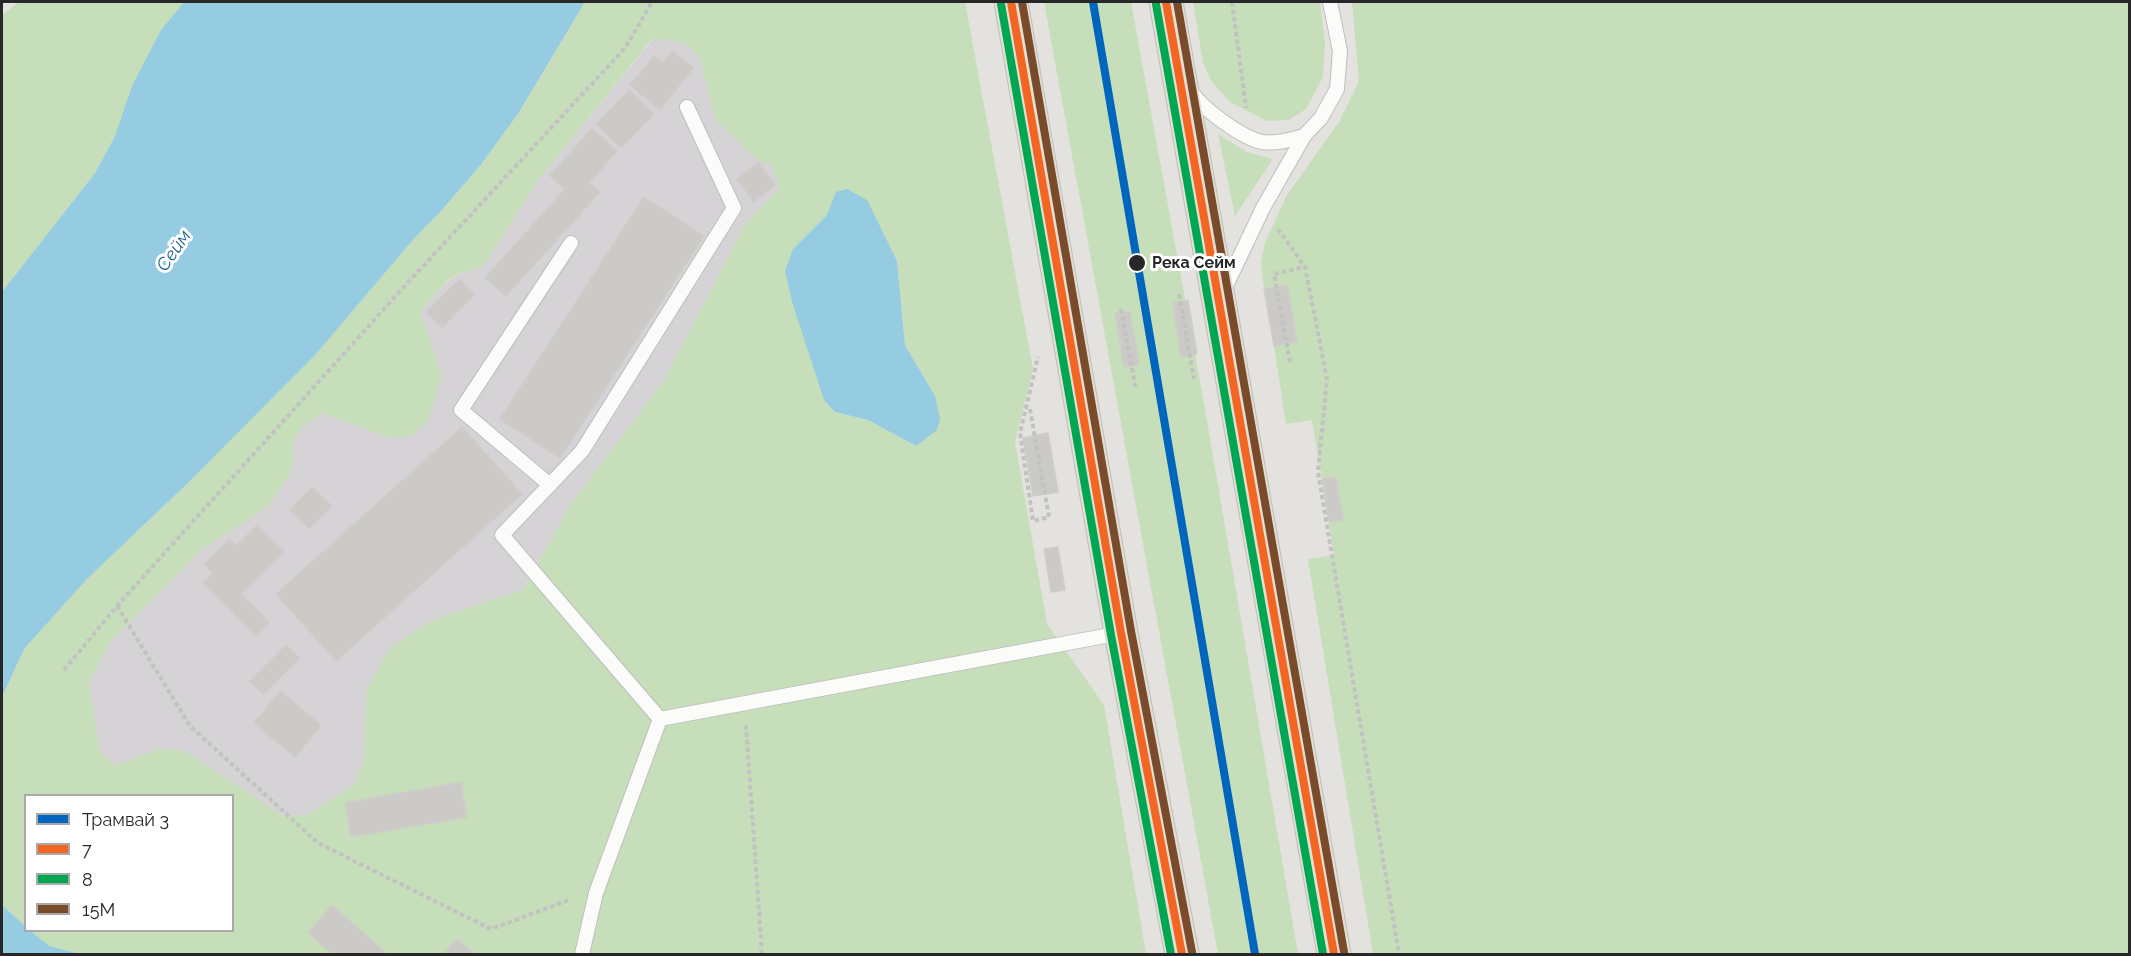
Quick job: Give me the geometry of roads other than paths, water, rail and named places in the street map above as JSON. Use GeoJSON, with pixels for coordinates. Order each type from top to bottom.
{"type":"FeatureCollection","features":[{"type":"Feature","properties":{"kind":"main road"},"geometry":{"type":"LineString","coordinates":[[1011,2],[1121,633],[1182,954]]}},
{"type":"Feature","properties":{"kind":"main road"},"geometry":{"type":"LineString","coordinates":[[1166,2],[1334,954]]}},
{"type":"Feature","properties":{"kind":"lane"},"geometry":{"type":"LineString","coordinates":[[1220,299],[1263,208],[1304,136],[1321,118],[1337,89],[1340,51],[1330,2]]}},
{"type":"Feature","properties":{"kind":"lane"},"geometry":{"type":"LineString","coordinates":[[1179,73],[1194,97],[1212,114],[1250,137],[1260,142],[1272,143],[1304,136]]}},
{"type":"Feature","properties":{"kind":"lane"},"geometry":{"type":"LineString","coordinates":[[660,719],[502,535],[582,451],[734,208],[687,107]]}},
{"type":"Feature","properties":{"kind":"lane"},"geometry":{"type":"LineString","coordinates":[[550,485],[461,410],[571,243]]}},
{"type":"Feature","properties":{"kind":"lane"},"geometry":{"type":"LineString","coordinates":[[660,719],[1121,633]]}},
{"type":"Feature","properties":{"kind":"lane"},"geometry":{"type":"LineString","coordinates":[[582,954],[596,893],[660,719]]}},
{"type":"Feature","properties":{"kind":"water","name":"Сейм"},"geometry":{"type":"Polygon","coordinates":[[[184,2],[585,2],[518,114],[479,167],[412,241],[316,354],[191,480],[87,579],[24,649],[2,697],[2,292],[95,173],[115,136],[132,86],[161,30],[184,2]]]}},
{"type":"Feature","properties":{"kind":"water"},"geometry":{"type":"Polygon","coordinates":[[[847,189],[867,200],[897,261],[905,345],[935,396],[940,419],[937,430],[916,446],[868,420],[835,412],[824,400],[793,305],[785,271],[793,249],[827,215],[836,192],[847,189]]]}},
{"type":"Feature","properties":{"kind":"water"},"geometry":{"type":"Polygon","coordinates":[[[2,905],[24,925],[24,932],[32,932],[49,946],[80,954],[2,954],[2,905]]]}},
{"type":"Feature","properties":{"kind":"tram line","name":"3"},"geometry":{"type":"LineString","coordinates":[[1093,2],[1255,954]]}},
{"type":"Feature","properties":{"kind":"place","name":"Река Сейм"},"geometry":{"type":"Point","coordinates":[1137,263]}}]}
